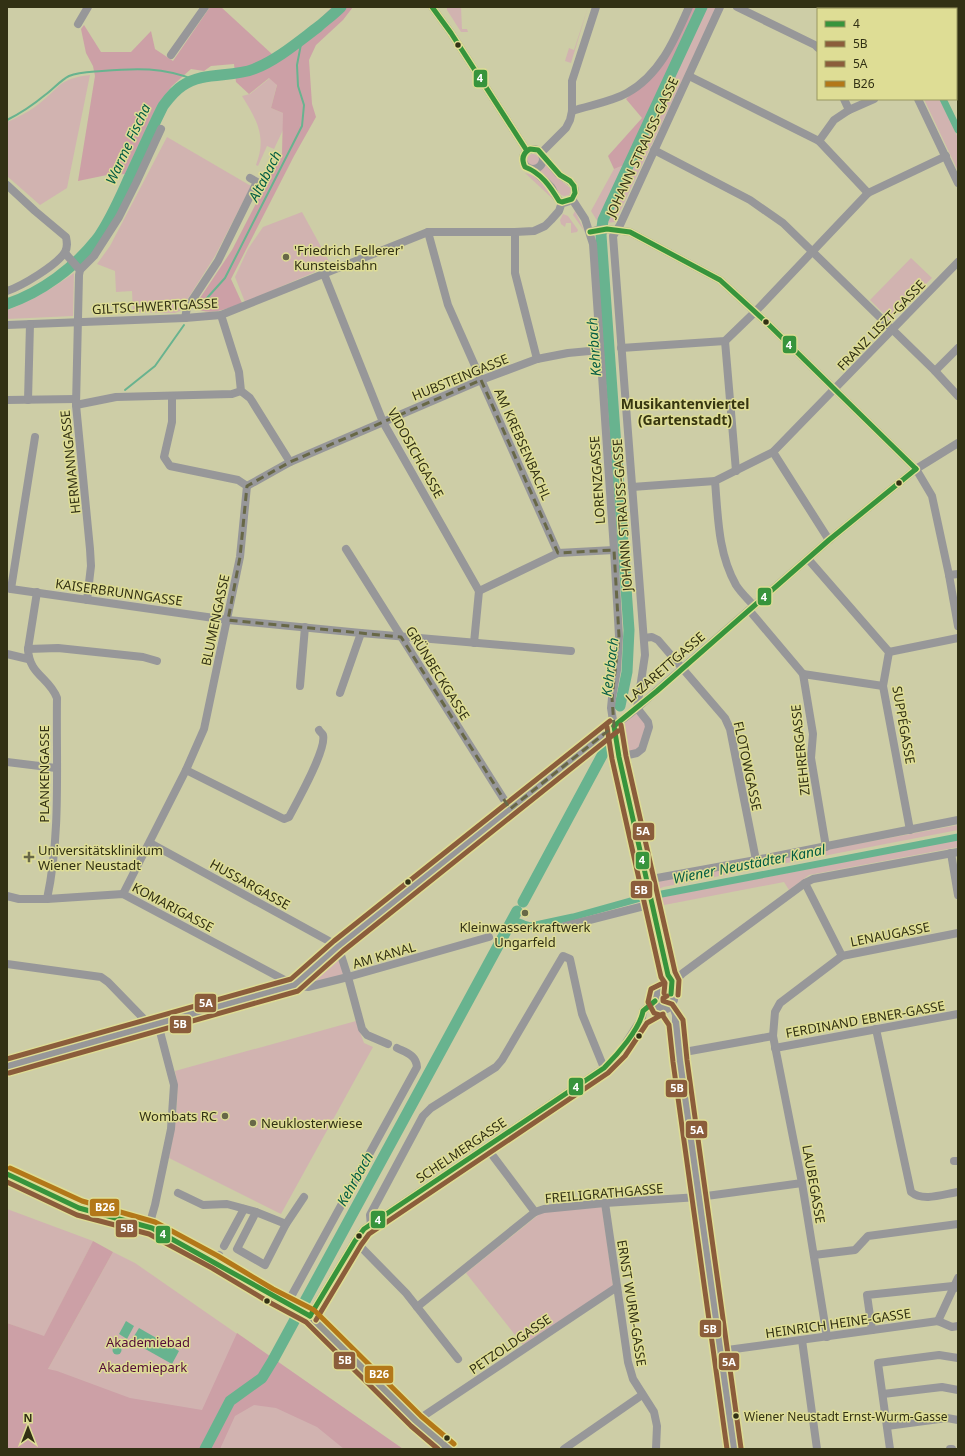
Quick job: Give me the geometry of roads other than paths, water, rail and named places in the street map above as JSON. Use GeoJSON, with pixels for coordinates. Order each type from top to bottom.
{"type":"FeatureCollection","features":[{"type":"Feature","properties":{"kind":"main road"},"geometry":{"type":"LineString","coordinates":[[7,1174],[79,1208],[144,1225],[217,1259],[299,1310],[416,1421],[450,1449]]}},
{"type":"Feature","properties":{"kind":"street"},"geometry":{"type":"LineString","coordinates":[[78,24],[88,7]]}},
{"type":"Feature","properties":{"kind":"street"},"geometry":{"type":"LineString","coordinates":[[172,55],[205,7]]}},
{"type":"Feature","properties":{"kind":"street"},"geometry":{"type":"LineString","coordinates":[[424,7],[431,7],[451,33],[526,151]]}},
{"type":"Feature","properties":{"kind":"street"},"geometry":{"type":"LineString","coordinates":[[533,170],[541,166],[542,155],[566,128],[570,120],[572,111],[572,81],[596,7]]}},
{"type":"Feature","properties":{"kind":"street"},"geometry":{"type":"LineString","coordinates":[[572,111],[613,99],[635,88],[652,73],[663,60],[689,7]]}},
{"type":"Feature","properties":{"kind":"street","name":"JOHANN STRAUSS-GASSE"},"geometry":{"type":"LineString","coordinates":[[637,708],[645,655],[613,236],[620,224],[720,7]]}},
{"type":"Feature","properties":{"kind":"street"},"geometry":{"type":"LineString","coordinates":[[737,7],[817,47]]}},
{"type":"Feature","properties":{"kind":"street"},"geometry":{"type":"LineString","coordinates":[[689,76],[819,141],[868,193]]}},
{"type":"Feature","properties":{"kind":"street"},"geometry":{"type":"LineString","coordinates":[[844,100],[849,110]]}},
{"type":"Feature","properties":{"kind":"street"},"geometry":{"type":"LineString","coordinates":[[819,141],[834,120],[849,110],[872,100]]}},
{"type":"Feature","properties":{"kind":"street"},"geometry":{"type":"LineString","coordinates":[[918,100],[958,183]]}},
{"type":"Feature","properties":{"kind":"street"},"geometry":{"type":"LineString","coordinates":[[7,186],[66,237],[68,243],[67,256],[79,268],[94,256],[119,217],[161,129]]}},
{"type":"Feature","properties":{"kind":"street"},"geometry":{"type":"LineString","coordinates":[[534,149],[542,155],[560,175],[570,180],[574,186],[575,193],[572,199],[562,202],[559,201],[548,184],[533,170],[529,169],[523,164],[522,157],[526,151],[534,149]]}},
{"type":"Feature","properties":{"kind":"street"},"geometry":{"type":"LineString","coordinates":[[654,150],[750,200],[783,223],[935,371],[958,396]]}},
{"type":"Feature","properties":{"kind":"street"},"geometry":{"type":"LineString","coordinates":[[622,348],[726,341],[868,193],[946,156]]}},
{"type":"Feature","properties":{"kind":"street"},"geometry":{"type":"LineString","coordinates":[[185,318],[187,308],[218,261],[257,182],[250,178]]}},
{"type":"Feature","properties":{"kind":"street","name":"LORENZGASSE"},"geometry":{"type":"LineString","coordinates":[[572,199],[593,231],[619,636],[617,670],[612,698],[614,726],[619,757],[670,978]]}},
{"type":"Feature","properties":{"kind":"street","name":"GILTSCHWERTGASSE"},"geometry":{"type":"LineString","coordinates":[[7,324],[221,316],[428,232],[534,231],[545,226],[559,211],[562,202]]}},
{"type":"Feature","properties":{"kind":"street"},"geometry":{"type":"LineString","coordinates":[[593,231],[607,229],[630,232],[720,280],[755,312],[916,469],[932,496],[958,626]]}},
{"type":"Feature","properties":{"kind":"street","name":"AM KREBSENBACHL"},"geometry":{"type":"LineString","coordinates":[[428,232],[448,305],[558,553]]}},
{"type":"Feature","properties":{"kind":"street"},"geometry":{"type":"LineString","coordinates":[[515,232],[515,273],[537,359]]}},
{"type":"Feature","properties":{"kind":"street"},"geometry":{"type":"LineString","coordinates":[[7,291],[30,280],[67,256]]}},
{"type":"Feature","properties":{"kind":"street","name":"FRANZ LISZT-GASSE"},"geometry":{"type":"LineString","coordinates":[[632,487],[715,481],[773,452],[958,262]]}},
{"type":"Feature","properties":{"kind":"street","name":"HERMANNGASSE"},"geometry":{"type":"LineString","coordinates":[[79,268],[76,402],[91,566],[87,600]]}},
{"type":"Feature","properties":{"kind":"street","name":"VIDOSICHGASSE"},"geometry":{"type":"LineString","coordinates":[[324,274],[383,422],[479,591]]}},
{"type":"Feature","properties":{"kind":"street"},"geometry":{"type":"LineString","coordinates":[[221,316],[239,372],[241,391],[250,398],[290,462]]}},
{"type":"Feature","properties":{"kind":"street"},"geometry":{"type":"LineString","coordinates":[[28,400],[30,324]]}},
{"type":"Feature","properties":{"kind":"street"},"geometry":{"type":"LineString","coordinates":[[726,341],[736,471]]}},
{"type":"Feature","properties":{"kind":"street"},"geometry":{"type":"LineString","coordinates":[[935,371],[958,348]]}},
{"type":"Feature","properties":{"kind":"street","name":"HUBSTEINGASSE"},"geometry":{"type":"LineString","coordinates":[[247,486],[290,462],[481,380],[537,359],[568,353],[600,350]]}},
{"type":"Feature","properties":{"kind":"street"},"geometry":{"type":"LineString","coordinates":[[7,400],[76,402],[116,397],[232,394],[241,391]]}},
{"type":"Feature","properties":{"kind":"street"},"geometry":{"type":"LineString","coordinates":[[172,396],[172,422],[164,457],[170,466],[238,480],[247,486]]}},
{"type":"Feature","properties":{"kind":"street"},"geometry":{"type":"LineString","coordinates":[[9,587],[35,436]]}},
{"type":"Feature","properties":{"kind":"street","name":"LAZARETTGASSE"},"geometry":{"type":"LineString","coordinates":[[294,985],[338,946],[406,891],[637,708],[829,540],[916,469],[958,443]]}},
{"type":"Feature","properties":{"kind":"street"},"geometry":{"type":"LineString","coordinates":[[773,452],[829,540]]}},
{"type":"Feature","properties":{"kind":"street"},"geometry":{"type":"LineString","coordinates":[[715,481],[720,540],[726,565],[737,586],[752,608],[803,674],[883,686]]}},
{"type":"Feature","properties":{"kind":"street","name":"BLUMENGASSE"},"geometry":{"type":"LineString","coordinates":[[124,894],[186,770],[204,729],[240,557],[247,486]]}},
{"type":"Feature","properties":{"kind":"street","name":"GRÜNBECKGASSE"},"geometry":{"type":"LineString","coordinates":[[346,549],[510,809]]}},
{"type":"Feature","properties":{"kind":"street"},"geometry":{"type":"LineString","coordinates":[[474,643],[479,591],[558,553],[614,550]]}},
{"type":"Feature","properties":{"kind":"street"},"geometry":{"type":"LineString","coordinates":[[808,559],[889,652],[958,638]]}},
{"type":"Feature","properties":{"kind":"street"},"geometry":{"type":"LineString","coordinates":[[949,575],[958,574]]}},
{"type":"Feature","properties":{"kind":"street","name":"KAISERBRUNNGASSE"},"geometry":{"type":"LineString","coordinates":[[9,587],[87,600],[228,620],[401,637],[571,651]]}},
{"type":"Feature","properties":{"kind":"street"},"geometry":{"type":"LineString","coordinates":[[7,654],[28,659],[28,649],[37,592]]}},
{"type":"Feature","properties":{"kind":"street"},"geometry":{"type":"LineString","coordinates":[[300,686],[305,627]]}},
{"type":"Feature","properties":{"kind":"street"},"geometry":{"type":"LineString","coordinates":[[340,693],[361,633]]}},
{"type":"Feature","properties":{"kind":"street"},"geometry":{"type":"LineString","coordinates":[[644,638],[652,637],[658,640],[682,668]]}},
{"type":"Feature","properties":{"kind":"street"},"geometry":{"type":"LineString","coordinates":[[28,649],[58,648],[144,657],[157,661]]}},
{"type":"Feature","properties":{"kind":"street","name":"SUPPÉGASSE"},"geometry":{"type":"LineString","coordinates":[[889,652],[883,686],[910,830]]}},
{"type":"Feature","properties":{"kind":"street","name":"PLANKENGASSE"},"geometry":{"type":"LineString","coordinates":[[28,659],[34,670],[54,690],[57,698],[56,831],[47,899]]}},
{"type":"Feature","properties":{"kind":"street","name":"FLOTOWGASSE"},"geometry":{"type":"LineString","coordinates":[[682,668],[725,718],[730,729],[756,860]]}},
{"type":"Feature","properties":{"kind":"street","name":"ZIEHRERGASSE"},"geometry":{"type":"LineString","coordinates":[[803,674],[813,734],[811,758],[826,847]]}},
{"type":"Feature","properties":{"kind":"street"},"geometry":{"type":"LineString","coordinates":[[619,757],[637,753],[642,749],[649,727],[648,722],[637,708]]}},
{"type":"Feature","properties":{"kind":"street"},"geometry":{"type":"LineString","coordinates":[[186,770],[284,819],[289,817],[310,777],[322,747],[323,735],[319,730]]}},
{"type":"Feature","properties":{"kind":"street"},"geometry":{"type":"LineString","coordinates":[[7,762],[56,768]]}},
{"type":"Feature","properties":{"kind":"street"},"geometry":{"type":"LineString","coordinates":[[647,883],[958,820]]}},
{"type":"Feature","properties":{"kind":"street","name":"HUSSARGASSE"},"geometry":{"type":"LineString","coordinates":[[150,843],[338,946]]}},
{"type":"Feature","properties":{"kind":"street"},"geometry":{"type":"LineString","coordinates":[[663,1005],[674,1000],[668,992],[670,978],[683,973],[804,883],[813,879],[954,853],[958,895]]}},
{"type":"Feature","properties":{"kind":"street"},"geometry":{"type":"LineString","coordinates":[[804,883],[842,956]]}},
{"type":"Feature","properties":{"kind":"street","name":"KOMARIGASSE"},"geometry":{"type":"LineString","coordinates":[[7,896],[19,899],[47,899],[124,894],[294,985]]}},
{"type":"Feature","properties":{"kind":"street"},"geometry":{"type":"LineString","coordinates":[[558,928],[652,903]]}},
{"type":"Feature","properties":{"kind":"street","name":"LENAUGASSE"},"geometry":{"type":"LineString","coordinates":[[773,1036],[775,1012],[780,1003],[842,956],[958,932]]}},
{"type":"Feature","properties":{"kind":"street","name":"AM KANAL"},"geometry":{"type":"LineString","coordinates":[[7,1066],[294,985],[308,987],[489,937]]}},
{"type":"Feature","properties":{"kind":"street"},"geometry":{"type":"LineString","coordinates":[[338,946],[362,1029],[367,1035],[386,1042]]}},
{"type":"Feature","properties":{"kind":"street"},"geometry":{"type":"LineString","coordinates":[[371,1225],[370,1215],[423,1116],[431,1108],[496,1067],[502,1060],[563,956],[570,959],[582,1014],[604,1068]]}},
{"type":"Feature","properties":{"kind":"street"},"geometry":{"type":"LineString","coordinates":[[7,964],[101,977],[108,982],[143,1018],[146,1028]]}},
{"type":"Feature","properties":{"kind":"street"},"geometry":{"type":"LineString","coordinates":[[668,992],[657,993],[663,1005],[676,1015],[679,1053],[734,1449]]}},
{"type":"Feature","properties":{"kind":"street","name":"SCHELMERGASSE"},"geometry":{"type":"LineString","coordinates":[[299,1310],[360,1234],[371,1225],[604,1068],[620,1052],[642,1018],[663,1005]]}},
{"type":"Feature","properties":{"kind":"street","name":"FERDINAND EBNER-GASSE"},"geometry":{"type":"LineString","coordinates":[[775,1048],[958,1014]]}},
{"type":"Feature","properties":{"kind":"street"},"geometry":{"type":"LineString","coordinates":[[152,1228],[151,1219],[170,1129],[174,1085],[174,1079],[158,1024]]}},
{"type":"Feature","properties":{"kind":"street"},"geometry":{"type":"LineString","coordinates":[[876,1029],[911,1192],[915,1196],[922,1197],[958,1192]]}},
{"type":"Feature","properties":{"kind":"street","name":"LAUBEGASSE"},"geometry":{"type":"LineString","coordinates":[[773,1036],[802,1183],[827,1337]]}},
{"type":"Feature","properties":{"kind":"street","name":"FERDINAND EBNER-GASSE"},"geometry":{"type":"LineString","coordinates":[[679,1053],[773,1036]]}},
{"type":"Feature","properties":{"kind":"street"},"geometry":{"type":"LineString","coordinates":[[299,1310],[417,1067],[417,1061],[413,1056],[397,1048]]}},
{"type":"Feature","properties":{"kind":"street"},"geometry":{"type":"LineString","coordinates":[[487,1148],[535,1212]]}},
{"type":"Feature","properties":{"kind":"street","name":"FREILIGRATHGASSE"},"geometry":{"type":"LineString","coordinates":[[417,1307],[535,1212],[544,1208],[699,1197],[802,1183]]}},
{"type":"Feature","properties":{"kind":"street"},"geometry":{"type":"LineString","coordinates":[[178,1193],[203,1205],[227,1204],[256,1212],[286,1224]]}},
{"type":"Feature","properties":{"kind":"street"},"geometry":{"type":"LineString","coordinates":[[256,1212],[237,1249],[265,1265],[286,1224],[304,1197]]}},
{"type":"Feature","properties":{"kind":"street","name":"ERNST WURM-GASSE"},"geometry":{"type":"LineString","coordinates":[[606,1203],[628,1362],[633,1380],[654,1412],[657,1426],[656,1449]]}},
{"type":"Feature","properties":{"kind":"street"},"geometry":{"type":"LineString","coordinates":[[224,1246],[244,1209]]}},
{"type":"Feature","properties":{"kind":"street"},"geometry":{"type":"LineString","coordinates":[[814,1255],[854,1250],[868,1236],[958,1224]]}},
{"type":"Feature","properties":{"kind":"street"},"geometry":{"type":"LineString","coordinates":[[355,1241],[417,1307],[458,1359]]}},
{"type":"Feature","properties":{"kind":"street"},"geometry":{"type":"LineString","coordinates":[[938,1321],[956,1287],[958,1278]]}},
{"type":"Feature","properties":{"kind":"street","name":"PETZOLDGASSE"},"geometry":{"type":"LineString","coordinates":[[416,1421],[617,1287]]}},
{"type":"Feature","properties":{"kind":"street"},"geometry":{"type":"LineString","coordinates":[[872,1330],[867,1295],[956,1287]]}},
{"type":"Feature","properties":{"kind":"street","name":"HEINRICH HEINE-GASSE"},"geometry":{"type":"LineString","coordinates":[[720,1351],[938,1321],[952,1326],[958,1326]]}},
{"type":"Feature","properties":{"kind":"street"},"geometry":{"type":"LineString","coordinates":[[802,1340],[817,1449]]}},
{"type":"Feature","properties":{"kind":"street"},"geometry":{"type":"LineString","coordinates":[[890,1449],[878,1363],[939,1355],[958,1358]]}},
{"type":"Feature","properties":{"kind":"street"},"geometry":{"type":"LineString","coordinates":[[883,1394],[942,1387],[958,1390]]}},
{"type":"Feature","properties":{"kind":"street"},"geometry":{"type":"LineString","coordinates":[[564,1449],[642,1394]]}},
{"type":"Feature","properties":{"kind":"street"},"geometry":{"type":"LineString","coordinates":[[887,1426],[947,1418],[958,1420]]}},
{"type":"Feature","properties":{"kind":"waterway","name":"Warme Fischa"},"geometry":{"type":"LineString","coordinates":[[7,304],[45,286],[78,260],[97,239],[114,210],[163,106],[176,90],[190,81],[199,78],[245,72],[263,65],[295,45],[341,7]]}},
{"type":"Feature","properties":{"kind":"waterway","name":"Kehrbach"},"geometry":{"type":"LineString","coordinates":[[620,706],[627,672],[629,630],[601,235],[603,220],[702,7]]}},
{"type":"Feature","properties":{"kind":"waterway","name":"Altabach"},"geometry":{"type":"LineString","coordinates":[[198,308],[225,278],[302,126],[304,105],[298,86],[297,65],[302,39]]}},
{"type":"Feature","properties":{"kind":"waterway"},"geometry":{"type":"LineString","coordinates":[[7,120],[40,99],[69,76],[86,72],[138,69],[172,73],[195,80]]}},
{"type":"Feature","properties":{"kind":"waterway","name":"Wiener Neustädter Kanal"},"geometry":{"type":"LineString","coordinates":[[943,100],[958,130]]}},
{"type":"Feature","properties":{"kind":"waterway","name":"Altabach"},"geometry":{"type":"LineString","coordinates":[[125,390],[155,366],[184,325]]}},
{"type":"Feature","properties":{"kind":"waterway","name":"Kehrbach"},"geometry":{"type":"LineString","coordinates":[[523,902],[606,748]]}},
{"type":"Feature","properties":{"kind":"waterway","name":"Wiener Neustädter Kanal"},"geometry":{"type":"LineString","coordinates":[[524,924],[531,926],[573,917],[641,898],[958,837]]}},
{"type":"Feature","properties":{"kind":"waterway","name":"Kehrbach"},"geometry":{"type":"LineString","coordinates":[[205,1449],[230,1401],[262,1378],[273,1360],[517,911]]}},
{"type":"Feature","properties":{"kind":"waterway","name":"Wiener Neustädter Kanal"},"geometry":{"type":"LineString","coordinates":[[513,920],[522,923]]}},
{"type":"Feature","properties":{"kind":"place","name":"'Friedrich Fellerer' Kunsteisbahn"},"geometry":{"type":"Point","coordinates":[286,257]}},
{"type":"Feature","properties":{"kind":"place","name":"Universitätsklinikum Wiener Neustadt"},"geometry":{"type":"Point","coordinates":[29,857]}},
{"type":"Feature","properties":{"kind":"place","name":"Kleinwasserkraftwerk Ungarfeld"},"geometry":{"type":"Point","coordinates":[525,913]}},
{"type":"Feature","properties":{"kind":"place","name":"Wombats RC"},"geometry":{"type":"Point","coordinates":[225,1116]}},
{"type":"Feature","properties":{"kind":"place","name":"Neuklosterwiese"},"geometry":{"type":"Point","coordinates":[253,1123]}},
{"type":"Feature","properties":{"kind":"place","name":"Wiener Neustadt Ernst-Wurm-Gasse"},"geometry":{"type":"Point","coordinates":[736,1416]}},
{"type":"Feature","properties":{"kind":"district","name":"Musikantenviertel (Gartenstadt)"},"geometry":{"type":"Point","coordinates":[685,412]}},
{"type":"Feature","properties":{"kind":"park label","name":"Akademiebad"},"geometry":{"type":"Point","coordinates":[148,1342]}},
{"type":"Feature","properties":{"kind":"park label","name":"Akademiepark"},"geometry":{"type":"Point","coordinates":[143,1367]}}]}
